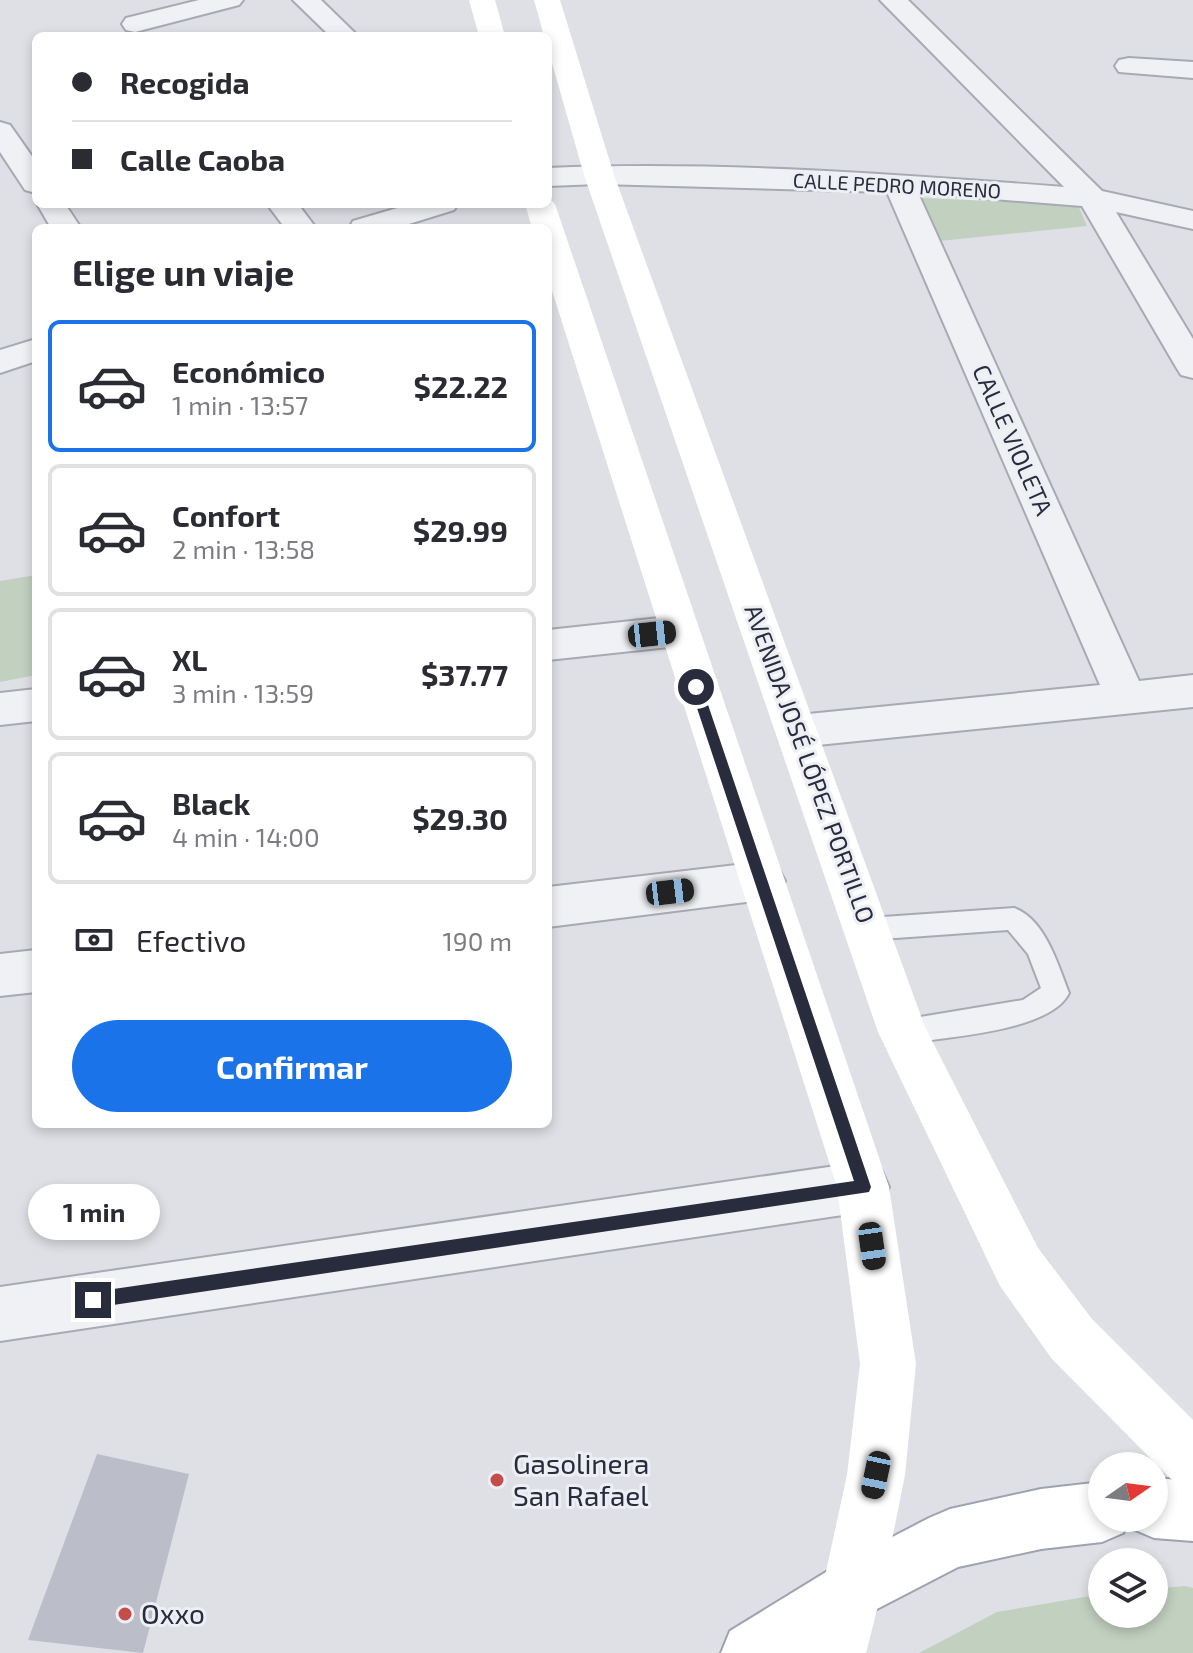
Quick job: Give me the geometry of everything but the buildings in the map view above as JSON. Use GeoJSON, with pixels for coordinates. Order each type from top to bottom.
{"type":"FeatureCollection","features":[{"type":"Feature","properties":{"kind":"main road"},"geometry":{"type":"LineString","coordinates":[[482,0],[491,32]]}},
{"type":"Feature","properties":{"kind":"main road","name":"AVENIDA JOSÉ LÓPEZ PORTILLO"},"geometry":{"type":"LineString","coordinates":[[547,0],[599,175],[902,1032],[1019,1267],[1072,1339],[1193,1461]]}},
{"type":"Feature","properties":{"kind":"main road"},"geometry":{"type":"LineString","coordinates":[[552,241],[863,1187],[888,1364],[876,1475],[852,1590],[835,1653]]}},
{"type":"Feature","properties":{"kind":"main road"},"geometry":{"type":"LineString","coordinates":[[1168,1509],[1193,1511]]}},
{"type":"Feature","properties":{"kind":"main road"},"geometry":{"type":"LineString","coordinates":[[752,1653],[852,1590],[950,1539],[1041,1519],[1088,1514]]}},
{"type":"Feature","properties":{"kind":"street"},"geometry":{"type":"LineString","coordinates":[[115,0],[140,30],[230,0]]}},
{"type":"Feature","properties":{"kind":"street"},"geometry":{"type":"LineString","coordinates":[[306,0],[341,32]]}},
{"type":"Feature","properties":{"kind":"street"},"geometry":{"type":"LineString","coordinates":[[893,0],[1092,198],[1193,367]]}},
{"type":"Feature","properties":{"kind":"street"},"geometry":{"type":"LineString","coordinates":[[1129,66],[1193,70]]}},
{"type":"Feature","properties":{"kind":"street"},"geometry":{"type":"LineString","coordinates":[[0,131],[32,178]]}},
{"type":"Feature","properties":{"kind":"street","name":"CALLE PEDRO MORENO"},"geometry":{"type":"LineString","coordinates":[[552,177],[599,175],[898,183],[1092,198],[1193,220]]}},
{"type":"Feature","properties":{"kind":"street","name":"CALLE VIOLETA"},"geometry":{"type":"LineString","coordinates":[[898,183],[1125,696]]}},
{"type":"Feature","properties":{"kind":"street"},"geometry":{"type":"LineString","coordinates":[[285,208],[298,224]]}},
{"type":"Feature","properties":{"kind":"street"},"geometry":{"type":"LineString","coordinates":[[377,224],[430,208]]}},
{"type":"Feature","properties":{"kind":"street"},"geometry":{"type":"LineString","coordinates":[[0,334],[32,323]]}},
{"type":"Feature","properties":{"kind":"street"},"geometry":{"type":"LineString","coordinates":[[0,362],[32,350]]}},
{"type":"Feature","properties":{"kind":"street"},"geometry":{"type":"LineString","coordinates":[[552,645],[678,631]]}},
{"type":"Feature","properties":{"kind":"street"},"geometry":{"type":"LineString","coordinates":[[798,731],[1193,691]]}},
{"type":"Feature","properties":{"kind":"street"},"geometry":{"type":"LineString","coordinates":[[0,709],[32,705]]}},
{"type":"Feature","properties":{"kind":"street"},"geometry":{"type":"LineString","coordinates":[[552,907],[762,881]]}},
{"type":"Feature","properties":{"kind":"street"},"geometry":{"type":"LineString","coordinates":[[0,975],[32,971]]}},
{"type":"Feature","properties":{"kind":"street"},"geometry":{"type":"LineString","coordinates":[[0,1314],[863,1187]]}},
{"type":"Feature","properties":{"kind":"lane"},"geometry":{"type":"LineString","coordinates":[[868,929],[1014,919],[1038,948],[1056,993],[1028,1011],[902,1032]]}},
{"type":"Feature","properties":{"kind":"green space"},"geometry":{"type":"Polygon","coordinates":[[[922,198],[1078,205],[1087,226],[939,241],[922,198]]]}},
{"type":"Feature","properties":{"kind":"green space"},"geometry":{"type":"Polygon","coordinates":[[[32,576],[32,676],[0,682],[0,581],[32,576]]]}},
{"type":"Feature","properties":{"kind":"green space"},"geometry":{"type":"Polygon","coordinates":[[[1168,1588],[1193,1588],[1193,1653],[919,1653],[997,1612],[1088,1596],[1088,1628],[1168,1628],[1168,1588]]]}},
{"type":"Feature","properties":{"kind":"place","name":"Gasolinera San Rafael"},"geometry":{"type":"Point","coordinates":[497,1480]}},
{"type":"Feature","properties":{"kind":"place","name":"Oxxo"},"geometry":{"type":"Point","coordinates":[125,1614]}},
{"type":"Feature","properties":{"kind":"route"},"geometry":{"type":"LineString","coordinates":[[93,1300],[863,1187],[696,687]]}}]}
